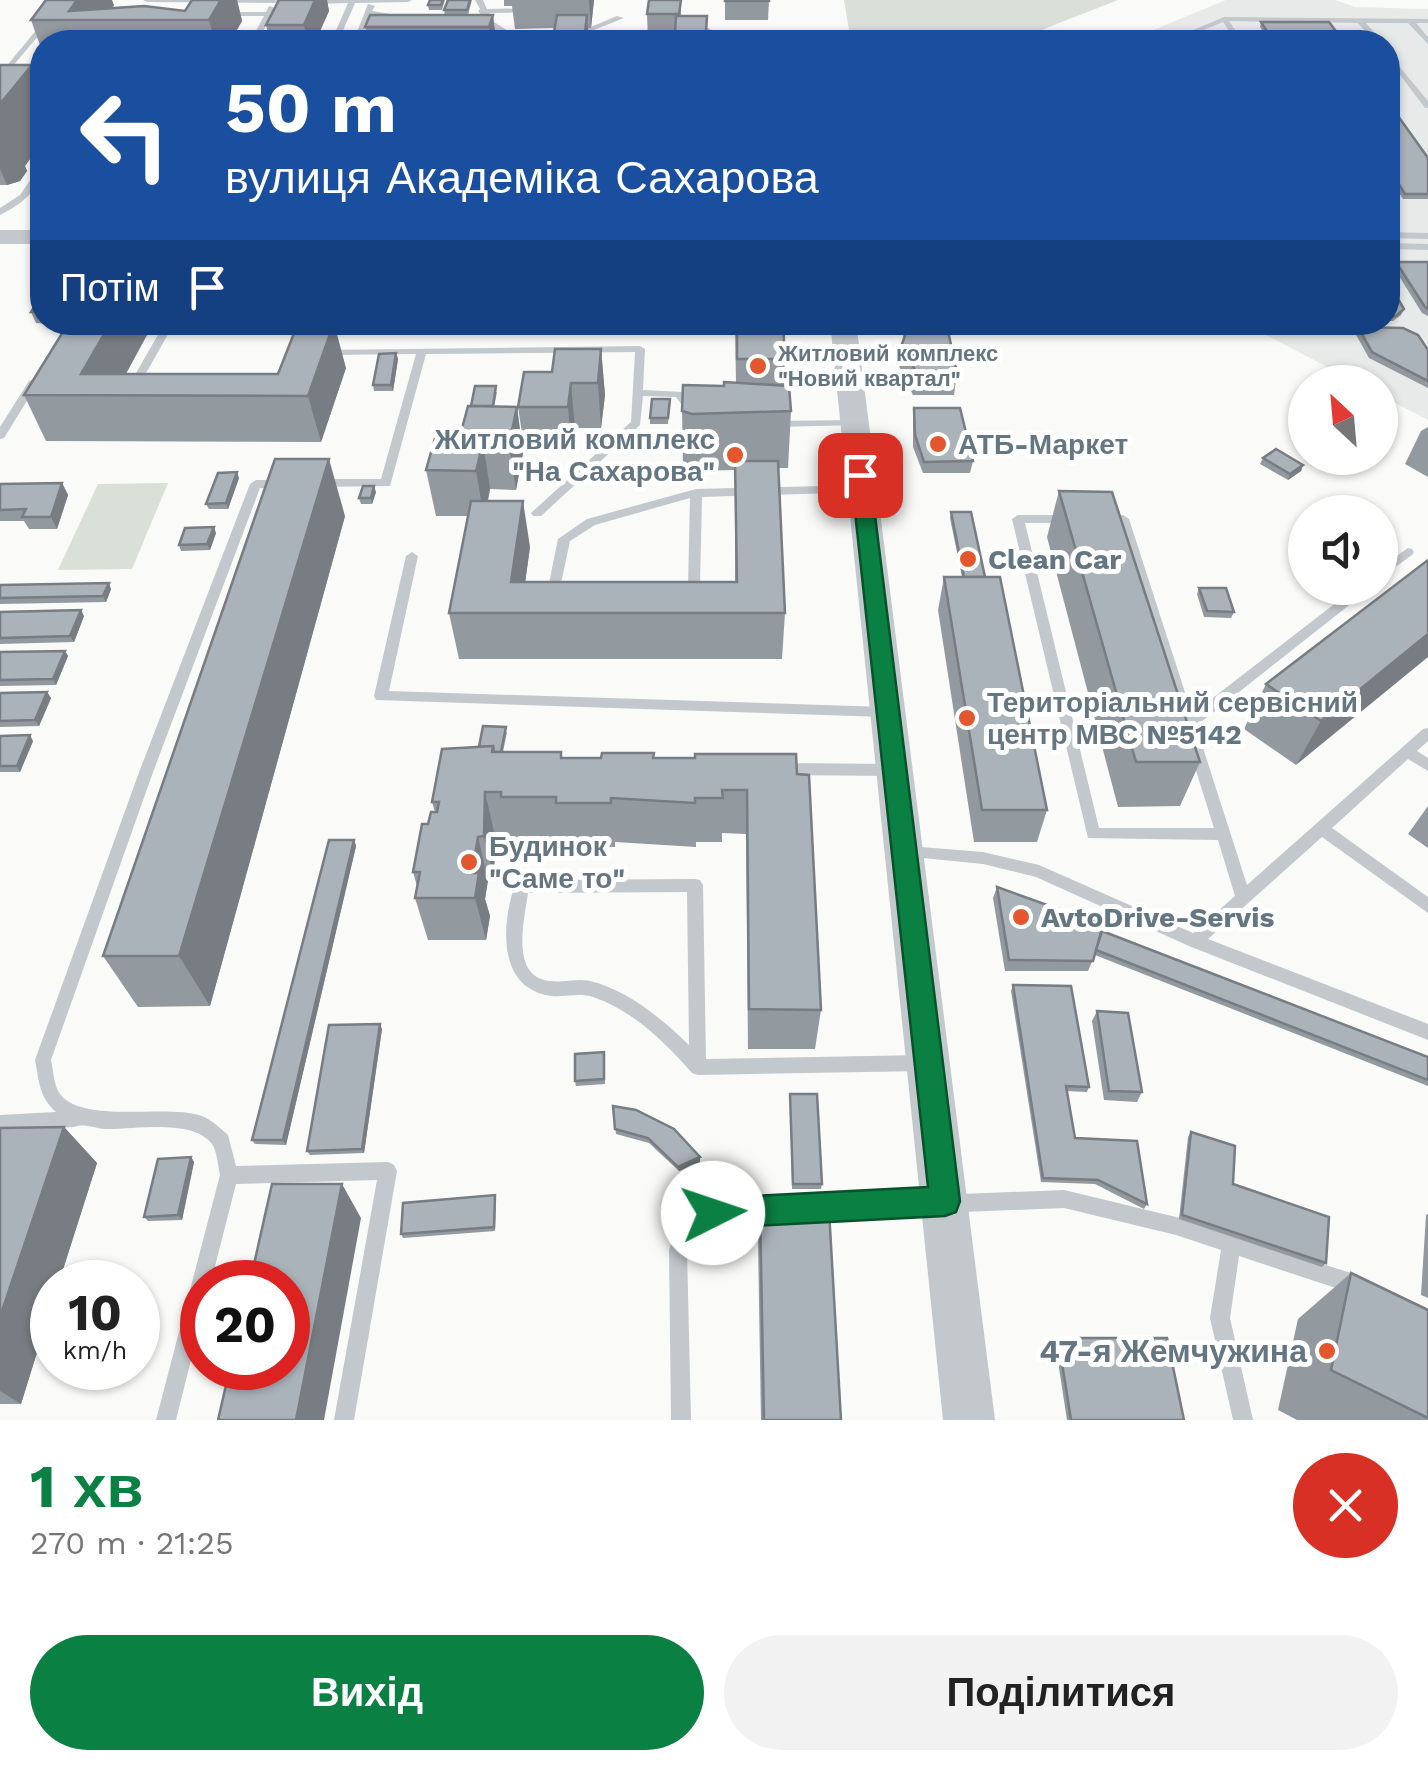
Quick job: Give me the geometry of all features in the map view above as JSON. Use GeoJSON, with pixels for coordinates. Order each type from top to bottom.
{"type":"FeatureCollection","features":[{"type":"Feature","properties":{"kind":"street"},"geometry":{"type":"LineString","coordinates":[[0,236],[30,237]]}},
{"type":"Feature","properties":{"kind":"street"},"geometry":{"type":"LineString","coordinates":[[844,335],[969,1420]]}},
{"type":"Feature","properties":{"kind":"lane"},"geometry":{"type":"LineString","coordinates":[[41,30],[65,0]]}},
{"type":"Feature","properties":{"kind":"lane"},"geometry":{"type":"LineString","coordinates":[[146,0],[276,1],[260,30]]}},
{"type":"Feature","properties":{"kind":"lane"},"geometry":{"type":"LineString","coordinates":[[293,2],[408,0]]}},
{"type":"Feature","properties":{"kind":"lane"},"geometry":{"type":"LineString","coordinates":[[479,0],[482,11],[498,30]]}},
{"type":"Feature","properties":{"kind":"lane"},"geometry":{"type":"LineString","coordinates":[[482,11],[551,10],[553,0]]}},
{"type":"Feature","properties":{"kind":"lane"},"geometry":{"type":"LineString","coordinates":[[340,30],[352,2]]}},
{"type":"Feature","properties":{"kind":"lane"},"geometry":{"type":"LineString","coordinates":[[361,30],[373,2]]}},
{"type":"Feature","properties":{"kind":"lane"},"geometry":{"type":"LineString","coordinates":[[369,12],[423,22]]}},
{"type":"Feature","properties":{"kind":"lane"},"geometry":{"type":"LineString","coordinates":[[209,14],[269,14]]}},
{"type":"Feature","properties":{"kind":"lane"},"geometry":{"type":"LineString","coordinates":[[681,17],[706,30]]}},
{"type":"Feature","properties":{"kind":"lane"},"geometry":{"type":"LineString","coordinates":[[590,30],[620,18]]}},
{"type":"Feature","properties":{"kind":"lane"},"geometry":{"type":"LineString","coordinates":[[1224,19],[1232,30]]}},
{"type":"Feature","properties":{"kind":"lane"},"geometry":{"type":"LineString","coordinates":[[1198,30],[1224,19],[1428,21]]}},
{"type":"Feature","properties":{"kind":"lane"},"geometry":{"type":"LineString","coordinates":[[1360,20],[1368,30]]}},
{"type":"Feature","properties":{"kind":"lane"},"geometry":{"type":"LineString","coordinates":[[1410,21],[1428,42]]}},
{"type":"Feature","properties":{"kind":"lane"},"geometry":{"type":"LineString","coordinates":[[0,80],[30,43]]}},
{"type":"Feature","properties":{"kind":"lane"},"geometry":{"type":"LineString","coordinates":[[8,70],[25,70]]}},
{"type":"Feature","properties":{"kind":"lane"},"geometry":{"type":"LineString","coordinates":[[1400,70],[1428,106]]}},
{"type":"Feature","properties":{"kind":"lane"},"geometry":{"type":"LineString","coordinates":[[2,207],[23,198],[30,187]]}},
{"type":"Feature","properties":{"kind":"lane"},"geometry":{"type":"LineString","coordinates":[[1400,232],[1428,236]]}},
{"type":"Feature","properties":{"kind":"lane"},"geometry":{"type":"LineString","coordinates":[[1400,246],[1428,247]]}},
{"type":"Feature","properties":{"kind":"lane"},"geometry":{"type":"LineString","coordinates":[[163,335],[122,408],[270,412],[303,335]]}},
{"type":"Feature","properties":{"kind":"lane"},"geometry":{"type":"LineString","coordinates":[[295,352],[640,349],[636,423],[537,513]]}},
{"type":"Feature","properties":{"kind":"lane"},"geometry":{"type":"LineString","coordinates":[[78,1119],[60,1111],[43,1083],[43,1060],[256,484],[386,483],[422,351]]}},
{"type":"Feature","properties":{"kind":"lane"},"geometry":{"type":"LineString","coordinates":[[0,436],[40,371]]}},
{"type":"Feature","properties":{"kind":"lane"},"geometry":{"type":"LineString","coordinates":[[638,393],[680,394],[702,421]]}},
{"type":"Feature","properties":{"kind":"lane"},"geometry":{"type":"LineString","coordinates":[[765,424],[854,423]]}},
{"type":"Feature","properties":{"kind":"lane"},"geometry":{"type":"LineString","coordinates":[[574,603],[559,598],[554,588],[561,546],[571,532],[591,522],[696,493],[862,489]]}},
{"type":"Feature","properties":{"kind":"lane"},"geometry":{"type":"LineString","coordinates":[[672,603],[686,597],[694,586],[696,493]]}},
{"type":"Feature","properties":{"kind":"lane"},"geometry":{"type":"LineString","coordinates":[[1223,834],[1093,834],[1018,519],[1123,519],[1243,896]]}},
{"type":"Feature","properties":{"kind":"lane"},"geometry":{"type":"LineString","coordinates":[[1398,560],[1408,552]]}},
{"type":"Feature","properties":{"kind":"lane"},"geometry":{"type":"LineString","coordinates":[[412,556],[381,696],[886,712]]}},
{"type":"Feature","properties":{"kind":"lane"},"geometry":{"type":"LineString","coordinates":[[1188,724],[1341,605]]}},
{"type":"Feature","properties":{"kind":"lane"},"geometry":{"type":"LineString","coordinates":[[1195,940],[1428,733]]}},
{"type":"Feature","properties":{"kind":"lane"},"geometry":{"type":"LineString","coordinates":[[1408,752],[1428,765]]}},
{"type":"Feature","properties":{"kind":"lane"},"geometry":{"type":"LineString","coordinates":[[770,769],[894,770]]}},
{"type":"Feature","properties":{"kind":"lane"},"geometry":{"type":"LineString","coordinates":[[1322,828],[1428,906]]}},
{"type":"Feature","properties":{"kind":"lane"},"geometry":{"type":"LineString","coordinates":[[902,852],[983,858],[1039,871],[1195,940],[1428,1032]]}},
{"type":"Feature","properties":{"kind":"lane"},"geometry":{"type":"LineString","coordinates":[[695,885],[698,1067],[674,1038],[590,988],[543,988],[529,981],[512,954],[520,888],[695,885]]}},
{"type":"Feature","properties":{"kind":"lane"},"geometry":{"type":"LineString","coordinates":[[698,1067],[929,1062]]}},
{"type":"Feature","properties":{"kind":"lane"},"geometry":{"type":"LineString","coordinates":[[0,1123],[78,1119],[192,1122],[220,1140],[228,1154],[229,1175],[166,1420]]}},
{"type":"Feature","properties":{"kind":"lane"},"geometry":{"type":"LineString","coordinates":[[229,1175],[388,1172],[344,1420]]}},
{"type":"Feature","properties":{"kind":"lane"},"geometry":{"type":"LineString","coordinates":[[681,1420],[678,1250],[684,1234],[698,1220],[726,1211],[1064,1199],[1232,1244],[1377,1291]]}},
{"type":"Feature","properties":{"kind":"lane"},"geometry":{"type":"LineString","coordinates":[[1232,1244],[1220,1318],[1243,1420]]}},
{"type":"Feature","properties":{"kind":"shaded area"},"geometry":{"type":"Polygon","coordinates":[[[844,0],[1118,0],[1042,30],[849,30],[844,0]]]}},
{"type":"Feature","properties":{"kind":"shaded area"},"geometry":{"type":"Polygon","coordinates":[[[1226,0],[1335,0],[1355,7],[1428,9],[1428,420],[1398,404],[1398,365],[1323,365],[1266,335],[1400,335],[1400,30],[1153,30],[1226,0]]]}},
{"type":"Feature","properties":{"kind":"shaded area"},"geometry":{"type":"Polygon","coordinates":[[[168,483],[132,569],[58,570],[98,484],[168,483]]]}},
{"type":"Feature","properties":{"kind":"building"},"geometry":{"type":"Polygon","coordinates":[[[46,0],[77,0],[69,11],[144,6],[185,11],[192,0],[221,0],[209,20],[31,20],[46,0]]]}},
{"type":"Feature","properties":{"kind":"building"},"geometry":{"type":"Polygon","coordinates":[[[279,0],[315,0],[304,25],[266,25],[279,0]]]}},
{"type":"Feature","properties":{"kind":"building"},"geometry":{"type":"Polygon","coordinates":[[[430,0],[443,0],[441,5],[428,5],[430,0]]]}},
{"type":"Feature","properties":{"kind":"building"},"geometry":{"type":"Polygon","coordinates":[[[448,0],[470,0],[467,10],[444,10],[448,0]]]}},
{"type":"Feature","properties":{"kind":"building"},"geometry":{"type":"Polygon","coordinates":[[[649,0],[681,0],[679,14],[647,14],[649,0]]]}},
{"type":"Feature","properties":{"kind":"building"},"geometry":{"type":"Polygon","coordinates":[[[370,15],[493,15],[489,27],[365,27],[370,15]]]}},
{"type":"Feature","properties":{"kind":"building"},"geometry":{"type":"Polygon","coordinates":[[[557,15],[587,15],[585,30],[554,30],[557,15]]]}},
{"type":"Feature","properties":{"kind":"building"},"geometry":{"type":"Polygon","coordinates":[[[676,16],[707,16],[706,30],[675,30],[676,16]]]}},
{"type":"Feature","properties":{"kind":"building"},"geometry":{"type":"Polygon","coordinates":[[[1261,22],[1329,22],[1335,30],[1266,30],[1261,22]]]}},
{"type":"Feature","properties":{"kind":"building"},"geometry":{"type":"Polygon","coordinates":[[[0,65],[30,65],[30,67],[0,104],[0,65]]]}},
{"type":"Feature","properties":{"kind":"building"},"geometry":{"type":"Polygon","coordinates":[[[1400,119],[1428,158],[1428,194],[1405,194],[1400,186],[1400,119]]]}},
{"type":"Feature","properties":{"kind":"building"},"geometry":{"type":"Polygon","coordinates":[[[1400,262],[1428,262],[1428,309],[1400,268],[1400,262]]]}},
{"type":"Feature","properties":{"kind":"building"},"geometry":{"type":"Polygon","coordinates":[[[1400,328],[1418,335],[1428,350],[1428,381],[1372,352],[1362,335],[1400,335],[1400,328]]]}},
{"type":"Feature","properties":{"kind":"building"},"geometry":{"type":"Polygon","coordinates":[[[61,335],[104,335],[81,374],[278,374],[293,335],[330,335],[308,396],[24,395],[61,335]]]}},
{"type":"Feature","properties":{"kind":"building"},"geometry":{"type":"Polygon","coordinates":[[[737,335],[784,335],[785,359],[737,359],[737,335]]]}},
{"type":"Feature","properties":{"kind":"building"},"geometry":{"type":"Polygon","coordinates":[[[905,335],[949,335],[957,372],[916,372],[902,344],[905,335]]]}},
{"type":"Feature","properties":{"kind":"building"},"geometry":{"type":"Polygon","coordinates":[[[555,349],[601,349],[598,383],[571,383],[568,407],[518,407],[524,372],[552,372],[555,349]]]}},
{"type":"Feature","properties":{"kind":"building"},"geometry":{"type":"Polygon","coordinates":[[[396,353],[391,385],[373,385],[379,354],[396,353]]]}},
{"type":"Feature","properties":{"kind":"building"},"geometry":{"type":"Polygon","coordinates":[[[724,382],[789,386],[791,411],[682,411],[683,385],[724,386],[724,382]]]}},
{"type":"Feature","properties":{"kind":"building"},"geometry":{"type":"Polygon","coordinates":[[[475,386],[496,386],[493,406],[471,406],[475,386]]]}},
{"type":"Feature","properties":{"kind":"building"},"geometry":{"type":"Polygon","coordinates":[[[652,399],[670,399],[668,418],[650,418],[652,399]]]}},
{"type":"Feature","properties":{"kind":"building"},"geometry":{"type":"Polygon","coordinates":[[[468,406],[517,407],[509,444],[483,443],[476,471],[426,470],[437,431],[461,432],[468,406]]]}},
{"type":"Feature","properties":{"kind":"building","name":"АТБ-Маркет"},"geometry":{"type":"Polygon","coordinates":[[[914,408],[960,408],[973,461],[924,462],[915,435],[914,408]]]}},
{"type":"Feature","properties":{"kind":"building"},"geometry":{"type":"Polygon","coordinates":[[[1276,449],[1288,456],[1288,473],[1263,458],[1276,449]]]}},
{"type":"Feature","properties":{"kind":"building"},"geometry":{"type":"Polygon","coordinates":[[[275,459],[329,459],[179,956],[103,956],[275,459]]]}},
{"type":"Feature","properties":{"kind":"building"},"geometry":{"type":"Polygon","coordinates":[[[735,461],[778,461],[785,613],[449,613],[471,501],[523,501],[511,582],[737,582],[735,461]]]}},
{"type":"Feature","properties":{"kind":"building"},"geometry":{"type":"Polygon","coordinates":[[[237,472],[226,503],[206,504],[218,473],[237,472]]]}},
{"type":"Feature","properties":{"kind":"building"},"geometry":{"type":"Polygon","coordinates":[[[62,483],[51,517],[22,517],[26,509],[0,510],[0,484],[62,483]]]}},
{"type":"Feature","properties":{"kind":"building"},"geometry":{"type":"Polygon","coordinates":[[[363,486],[374,486],[371,498],[359,498],[363,486]]]}},
{"type":"Feature","properties":{"kind":"building"},"geometry":{"type":"Polygon","coordinates":[[[1059,491],[1112,492],[1200,762],[1136,762],[1059,491]]]}},
{"type":"Feature","properties":{"kind":"building","name":"Clean Car"},"geometry":{"type":"Polygon","coordinates":[[[951,512],[971,512],[985,577],[964,577],[951,512]]]}},
{"type":"Feature","properties":{"kind":"building"},"geometry":{"type":"Polygon","coordinates":[[[214,527],[207,544],[179,545],[185,528],[214,527]]]}},
{"type":"Feature","properties":{"kind":"building"},"geometry":{"type":"Polygon","coordinates":[[[1428,560],[1428,634],[1321,721],[1266,684],[1369,605],[1398,605],[1398,583],[1428,560]]]}},
{"type":"Feature","properties":{"kind":"building"},"geometry":{"type":"Polygon","coordinates":[[[944,577],[1000,577],[1047,810],[982,810],[944,577]]]}},
{"type":"Feature","properties":{"kind":"building"},"geometry":{"type":"Polygon","coordinates":[[[109,583],[103,596],[0,598],[0,585],[109,583]]]}},
{"type":"Feature","properties":{"kind":"building"},"geometry":{"type":"Polygon","coordinates":[[[1199,588],[1226,588],[1234,612],[1207,611],[1199,588]]]}},
{"type":"Feature","properties":{"kind":"building"},"geometry":{"type":"Polygon","coordinates":[[[81,610],[70,636],[0,638],[0,612],[81,610]]]}},
{"type":"Feature","properties":{"kind":"building"},"geometry":{"type":"Polygon","coordinates":[[[65,651],[53,679],[0,680],[0,652],[65,651]]]}},
{"type":"Feature","properties":{"kind":"building"},"geometry":{"type":"Polygon","coordinates":[[[47,692],[35,720],[0,721],[0,693],[47,692]]]}},
{"type":"Feature","properties":{"kind":"building"},"geometry":{"type":"Polygon","coordinates":[[[483,726],[506,727],[501,752],[494,752],[493,746],[479,747],[483,726]]]}},
{"type":"Feature","properties":{"kind":"building"},"geometry":{"type":"Polygon","coordinates":[[[30,735],[17,766],[0,766],[0,736],[30,735]]]}},
{"type":"Feature","properties":{"kind":"building"},"geometry":{"type":"Polygon","coordinates":[[[493,746],[492,752],[561,752],[561,758],[601,758],[602,753],[654,753],[653,758],[796,754],[797,774],[809,775],[821,1010],[749,1009],[747,790],[722,790],[723,798],[695,798],[695,803],[611,798],[611,803],[556,803],[556,797],[501,797],[501,792],[485,792],[484,836],[478,837],[472,873],[479,873],[475,898],[415,898],[420,872],[413,872],[422,824],[428,824],[431,812],[437,812],[439,802],[432,802],[442,749],[493,746]]]}},
{"type":"Feature","properties":{"kind":"building"},"geometry":{"type":"Polygon","coordinates":[[[329,840],[354,840],[283,1140],[252,1140],[329,840]]]}},
{"type":"Feature","properties":{"kind":"building","name":"AvtoDrive-Servis"},"geometry":{"type":"Polygon","coordinates":[[[997,887],[1103,925],[1093,961],[1009,960],[997,887]]]}},
{"type":"Feature","properties":{"kind":"building"},"geometry":{"type":"Polygon","coordinates":[[[1102,931],[1428,1057],[1428,1080],[1096,950],[1102,931]]]}},
{"type":"Feature","properties":{"kind":"building"},"geometry":{"type":"Polygon","coordinates":[[[1013,985],[1071,986],[1089,1087],[1066,1086],[1075,1138],[1137,1141],[1147,1204],[1098,1180],[1043,1178],[1013,985]]]}},
{"type":"Feature","properties":{"kind":"building"},"geometry":{"type":"Polygon","coordinates":[[[1097,1011],[1128,1013],[1142,1092],[1109,1091],[1097,1011]]]}},
{"type":"Feature","properties":{"kind":"building"},"geometry":{"type":"Polygon","coordinates":[[[380,1024],[362,1149],[307,1151],[329,1025],[380,1024]]]}},
{"type":"Feature","properties":{"kind":"building"},"geometry":{"type":"Polygon","coordinates":[[[604,1052],[604,1079],[575,1081],[575,1054],[604,1052]]]}},
{"type":"Feature","properties":{"kind":"building"},"geometry":{"type":"Polygon","coordinates":[[[790,1094],[817,1094],[822,1184],[793,1184],[790,1094]]]}},
{"type":"Feature","properties":{"kind":"building"},"geometry":{"type":"Polygon","coordinates":[[[613,1106],[636,1110],[674,1129],[700,1157],[678,1167],[648,1138],[615,1129],[613,1106]]]}},
{"type":"Feature","properties":{"kind":"building"},"geometry":{"type":"Polygon","coordinates":[[[64,1127],[0,1317],[0,1128],[64,1127]]]}},
{"type":"Feature","properties":{"kind":"building"},"geometry":{"type":"Polygon","coordinates":[[[1191,1132],[1235,1146],[1233,1184],[1329,1217],[1326,1263],[1182,1215],[1191,1132]]]}},
{"type":"Feature","properties":{"kind":"building"},"geometry":{"type":"Polygon","coordinates":[[[191,1157],[178,1215],[144,1217],[158,1159],[191,1157]]]}},
{"type":"Feature","properties":{"kind":"building"},"geometry":{"type":"Polygon","coordinates":[[[272,1184],[342,1184],[310,1348],[310,1260],[255,1260],[272,1184]]]}},
{"type":"Feature","properties":{"kind":"building"},"geometry":{"type":"Polygon","coordinates":[[[495,1195],[494,1227],[401,1234],[403,1203],[495,1195]]]}},
{"type":"Feature","properties":{"kind":"building"},"geometry":{"type":"Polygon","coordinates":[[[760,1210],[829,1210],[841,1420],[764,1420],[760,1210]]]}},
{"type":"Feature","properties":{"kind":"building"},"geometry":{"type":"Polygon","coordinates":[[[1351,1273],[1428,1310],[1428,1418],[1331,1370],[1351,1273]]]}},
{"type":"Feature","properties":{"kind":"building"},"geometry":{"type":"Polygon","coordinates":[[[1058,1338],[1167,1338],[1184,1420],[1071,1420],[1058,1338]]]}},
{"type":"Feature","properties":{"kind":"building"},"geometry":{"type":"Polygon","coordinates":[[[225,1390],[302,1390],[296,1420],[218,1420],[225,1390]]]}},
{"type":"Feature","properties":{"kind":"place","name":"Житловий комплекс \"Новий квартал\""},"geometry":{"type":"Point","coordinates":[758,366]}},
{"type":"Feature","properties":{"kind":"place","name":"АТБ-Маркет"},"geometry":{"type":"Point","coordinates":[938,444]}},
{"type":"Feature","properties":{"kind":"place","name":"Житловий комплекс \"На Сахарова\""},"geometry":{"type":"Point","coordinates":[735,455]}},
{"type":"Feature","properties":{"kind":"place","name":"Clean Car"},"geometry":{"type":"Point","coordinates":[968,559]}},
{"type":"Feature","properties":{"kind":"place","name":"Територіальний сервісний центр МВС №5142"},"geometry":{"type":"Point","coordinates":[967,718]}},
{"type":"Feature","properties":{"kind":"place","name":"Будинок \"Саме то\""},"geometry":{"type":"Point","coordinates":[469,862]}},
{"type":"Feature","properties":{"kind":"place","name":"AvtoDrive-Servis"},"geometry":{"type":"Point","coordinates":[1021,917]}},
{"type":"Feature","properties":{"kind":"place","name":"47-я Жемчужина"},"geometry":{"type":"Point","coordinates":[1327,1351]}},
{"type":"Feature","properties":{"kind":"route"},"geometry":{"type":"LineString","coordinates":[[713,1213],[945,1201],[860,475]]}}]}
